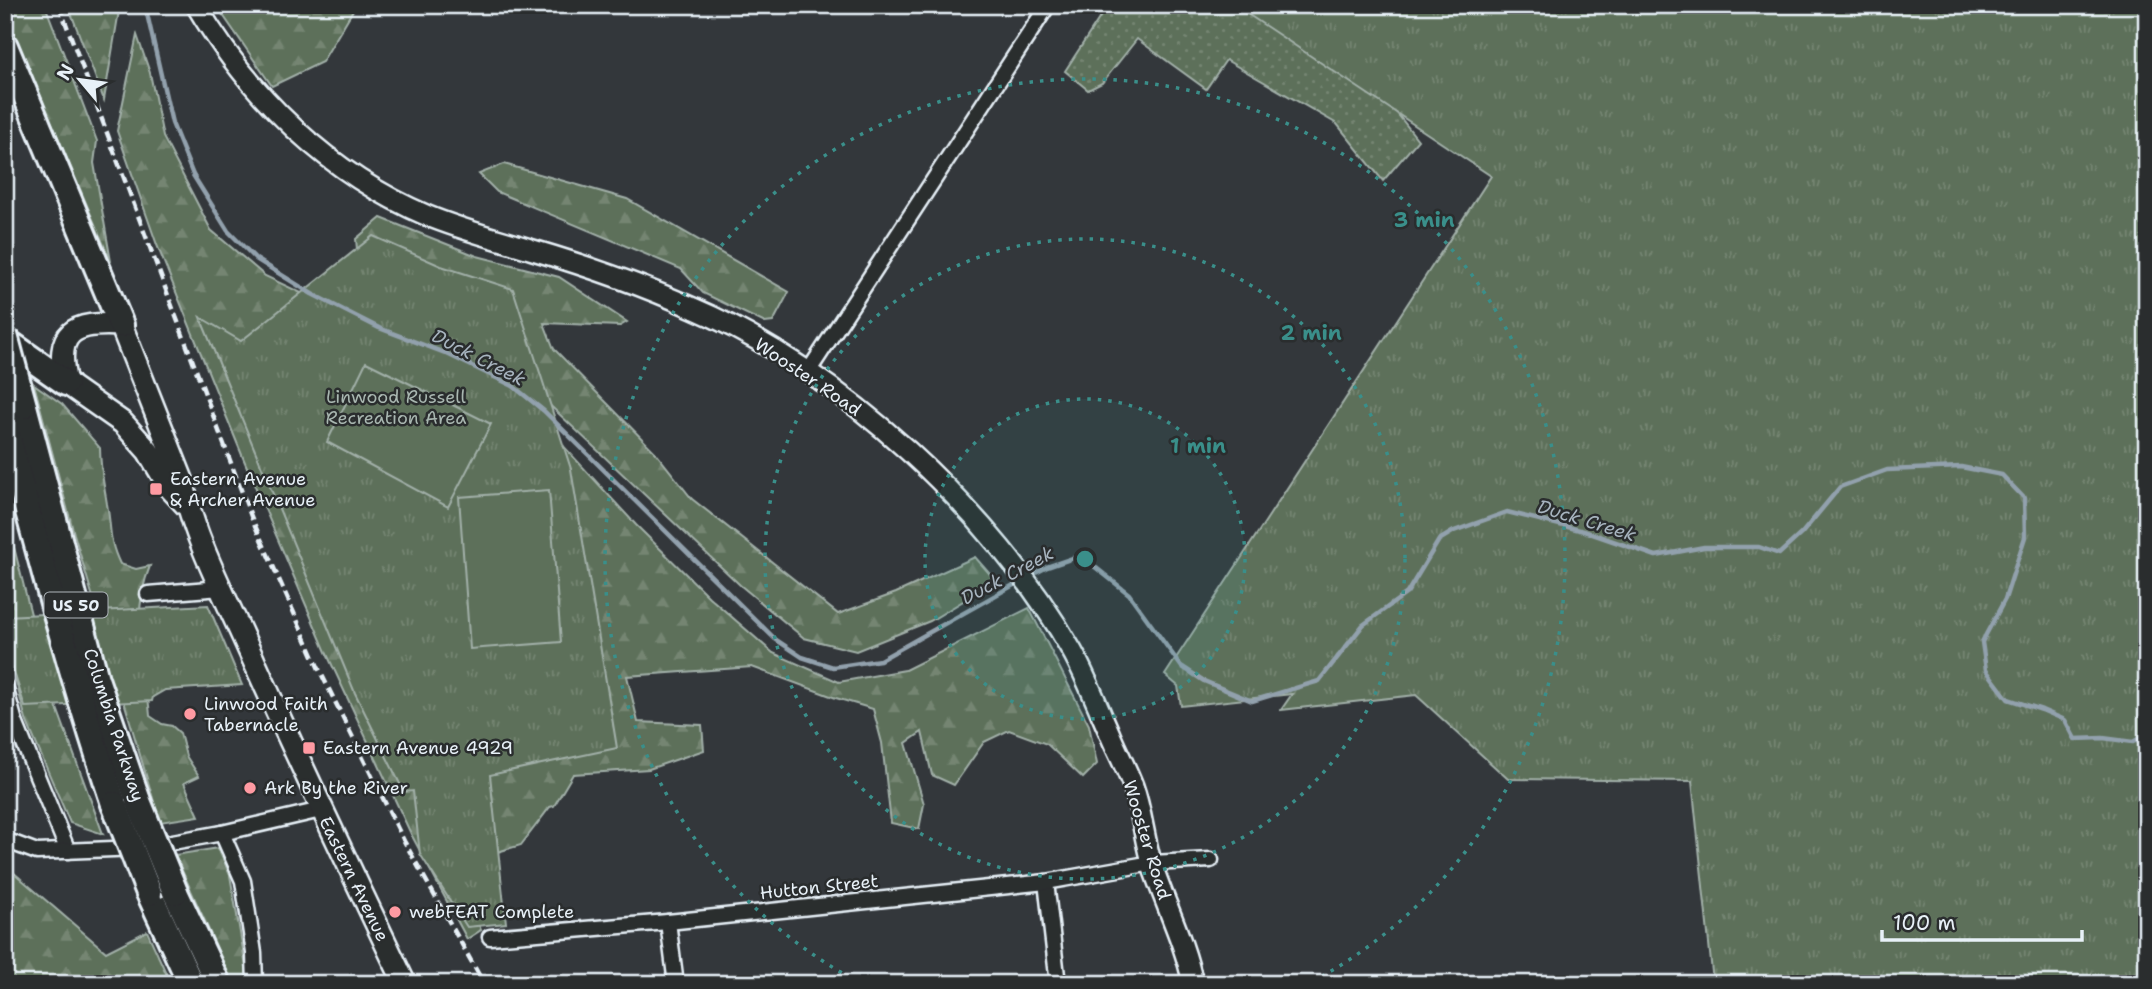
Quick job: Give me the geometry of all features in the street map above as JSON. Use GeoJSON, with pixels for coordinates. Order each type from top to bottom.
{"type":"FeatureCollection","features":[{"type":"Feature","properties":{"kind":"highway"},"geometry":{"type":"LineString","coordinates":[[5,46],[121,325]]}},
{"type":"Feature","properties":{"kind":"highway"},"geometry":{"type":"LineString","coordinates":[[5,337],[66,383]]}},
{"type":"Feature","properties":{"kind":"highway","name":"Columbia Parkway"},"geometry":{"type":"LineString","coordinates":[[5,337],[96,679],[149,893],[191,984]]}},
{"type":"Feature","properties":{"kind":"highway","name":"Columbia Parkway"},"geometry":{"type":"LineString","coordinates":[[5,425],[81,708],[126,802],[175,892],[218,984]]}},
{"type":"Feature","properties":{"kind":"main road"},"geometry":{"type":"LineString","coordinates":[[99,323],[121,325],[183,482],[187,505],[170,488],[148,451],[122,423],[66,383],[61,353],[71,332],[99,323]]}},
{"type":"Feature","properties":{"kind":"main road","name":"Eastern Avenue"},"geometry":{"type":"LineString","coordinates":[[187,505],[321,810],[405,984]]}},
{"type":"Feature","properties":{"kind":"street","name":"Wooster Road"},"geometry":{"type":"LineString","coordinates":[[196,5],[232,60],[256,89],[299,134],[356,178],[393,200],[427,215],[619,279],[695,308],[734,328],[808,372],[893,438],[969,511],[1000,547],[1073,654],[1133,787],[1152,863],[1194,982]]}},
{"type":"Feature","properties":{"kind":"street"},"geometry":{"type":"LineString","coordinates":[[808,372],[1048,5]]}},
{"type":"Feature","properties":{"kind":"street"},"geometry":{"type":"LineString","coordinates":[[148,594],[221,587]]}},
{"type":"Feature","properties":{"kind":"street"},"geometry":{"type":"LineString","coordinates":[[5,687],[15,722],[68,851]]}},
{"type":"Feature","properties":{"kind":"street"},"geometry":{"type":"LineString","coordinates":[[5,841],[37,852],[139,848],[222,833],[321,810]]}},
{"type":"Feature","properties":{"kind":"street"},"geometry":{"type":"LineString","coordinates":[[222,833],[243,881],[254,953],[255,984]]}},
{"type":"Feature","properties":{"kind":"street","name":"Hutton Street"},"geometry":{"type":"LineString","coordinates":[[490,937],[668,922],[1046,882],[1152,863],[1211,860]]}},
{"type":"Feature","properties":{"kind":"street"},"geometry":{"type":"LineString","coordinates":[[1046,882],[1059,984]]}},
{"type":"Feature","properties":{"kind":"street"},"geometry":{"type":"LineString","coordinates":[[668,922],[676,984]]}},
{"type":"Feature","properties":{"kind":"green space"},"geometry":{"type":"Polygon","coordinates":[[[5,5],[45,5],[97,141],[94,163],[111,262],[12,29],[5,5]]]}},
{"type":"Feature","properties":{"kind":"green space"},"geometry":{"type":"Polygon","coordinates":[[[68,5],[120,5],[104,100],[68,5]]]}},
{"type":"Feature","properties":{"kind":"green space"},"geometry":{"type":"Polygon","coordinates":[[[216,5],[356,5],[322,62],[272,86],[216,5]]]}},
{"type":"Feature","properties":{"kind":"green space"},"geometry":{"type":"Polygon","coordinates":[[[1108,5],[1270,5],[1388,102],[1418,140],[1383,181],[1337,124],[1226,60],[1206,89],[1137,39],[1102,83],[1088,90],[1065,71],[1108,5]]]}},
{"type":"Feature","properties":{"kind":"green space"},"geometry":{"type":"Polygon","coordinates":[[[1234,5],[2147,5],[2147,984],[1739,984],[1738,980],[1713,982],[1692,781],[1508,779],[1416,695],[1281,710],[1292,694],[1181,706],[1178,686],[1165,675],[1491,176],[1234,5]]]}},
{"type":"Feature","properties":{"kind":"green space","name":"Linwood Russell Recreation Area"},"geometry":{"type":"Polygon","coordinates":[[[137,35],[150,73],[163,137],[211,230],[265,276],[464,370],[536,416],[636,525],[709,597],[773,653],[839,682],[905,670],[1029,608],[1089,725],[1097,764],[1083,778],[1047,744],[1009,730],[984,742],[954,785],[932,775],[922,732],[906,743],[924,804],[919,829],[891,823],[882,743],[873,709],[752,667],[627,676],[638,722],[702,725],[704,750],[649,769],[573,774],[554,806],[550,807],[521,845],[467,861],[383,678],[481,930],[467,939],[411,834],[326,652],[244,460],[157,245],[117,131],[137,35]]]}},
{"type":"Feature","properties":{"kind":"green space"},"geometry":{"type":"Polygon","coordinates":[[[504,164],[627,199],[789,292],[773,322],[765,323],[703,293],[681,269],[497,192],[479,174],[504,164]]]}},
{"type":"Feature","properties":{"kind":"green space"},"geometry":{"type":"Polygon","coordinates":[[[381,218],[477,256],[559,277],[627,322],[620,326],[544,323],[554,349],[655,452],[692,499],[838,614],[896,593],[975,557],[996,581],[930,621],[856,651],[804,638],[740,585],[502,360],[359,269],[356,239],[381,218]]]}},
{"type":"Feature","properties":{"kind":"green space","name":"Linwood Russell Recreation Area"},"geometry":{"type":"Polygon","coordinates":[[[373,236],[441,266],[513,289],[571,469],[617,748],[490,775],[506,923],[467,927],[420,854],[413,791],[404,792],[355,693],[200,317],[241,341],[373,236]]]}},
{"type":"Feature","properties":{"kind":"green space"},"geometry":{"type":"Polygon","coordinates":[[[366,362],[491,424],[448,507],[327,442],[366,362]]]}},
{"type":"Feature","properties":{"kind":"green space"},"geometry":{"type":"Polygon","coordinates":[[[34,384],[62,404],[100,448],[112,541],[120,564],[136,569],[150,566],[144,585],[140,622],[150,716],[162,724],[172,726],[180,733],[186,756],[199,776],[184,783],[199,816],[160,822],[74,534],[34,384]]]}},
{"type":"Feature","properties":{"kind":"green space"},"geometry":{"type":"Polygon","coordinates":[[[549,490],[561,642],[470,649],[459,497],[549,490]]]}},
{"type":"Feature","properties":{"kind":"green space"},"geometry":{"type":"Polygon","coordinates":[[[5,512],[50,689],[103,834],[70,823],[26,720],[5,639],[5,512]]]}},
{"type":"Feature","properties":{"kind":"green space"},"geometry":{"type":"Polygon","coordinates":[[[208,605],[242,685],[165,690],[153,697],[152,701],[25,707],[8,653],[7,616],[208,605]]]}},
{"type":"Feature","properties":{"kind":"green space"},"geometry":{"type":"Polygon","coordinates":[[[218,848],[230,875],[249,984],[233,984],[175,855],[218,848]]]}},
{"type":"Feature","properties":{"kind":"green space"},"geometry":{"type":"Polygon","coordinates":[[[6,866],[106,952],[147,931],[171,984],[5,984],[6,866]]]}},
{"type":"Feature","properties":{"kind":"waterway","name":"Duck Creek"},"geometry":{"type":"LineString","coordinates":[[145,5],[172,123],[193,175],[228,231],[256,259],[312,294],[379,328],[445,353],[513,386],[544,411],[775,639],[802,657],[833,667],[880,660],[1019,582]]}},
{"type":"Feature","properties":{"kind":"waterway","name":"Duck Creek"},"geometry":{"type":"LineString","coordinates":[[1030,576],[1073,558],[1090,563],[1129,594],[1181,666],[1204,681],[1252,701],[1319,681],[1363,625],[1407,593],[1439,540],[1454,531],[1507,512],[1584,531],[1656,556],[1704,547],[1759,547],[1779,554],[1802,533],[1840,487],[1887,470],[1961,467],[2002,475],[2024,498],[2025,537],[2005,599],[1982,642],[1986,670],[2008,699],[2065,720],[2075,739],[2103,738],[2133,742],[2147,734]]}},
{"type":"Feature","properties":{"kind":"railway"},"geometry":{"type":"LineString","coordinates":[[59,5],[252,519],[319,669],[404,841],[484,984]]}},
{"type":"Feature","properties":{"kind":"place","name":"Eastern Avenue & Archer Avenue"},"geometry":{"type":"Point","coordinates":[156,489]}},
{"type":"Feature","properties":{"kind":"place","name":"Linwood Faith Tabernacle"},"geometry":{"type":"Point","coordinates":[190,714]}},
{"type":"Feature","properties":{"kind":"place","name":"Eastern Avenue 4929"},"geometry":{"type":"Point","coordinates":[309,748]}},
{"type":"Feature","properties":{"kind":"place","name":"Ark By the River"},"geometry":{"type":"Point","coordinates":[250,788]}},
{"type":"Feature","properties":{"kind":"place","name":"webFEAT Complete"},"geometry":{"type":"Point","coordinates":[395,912]}}]}
